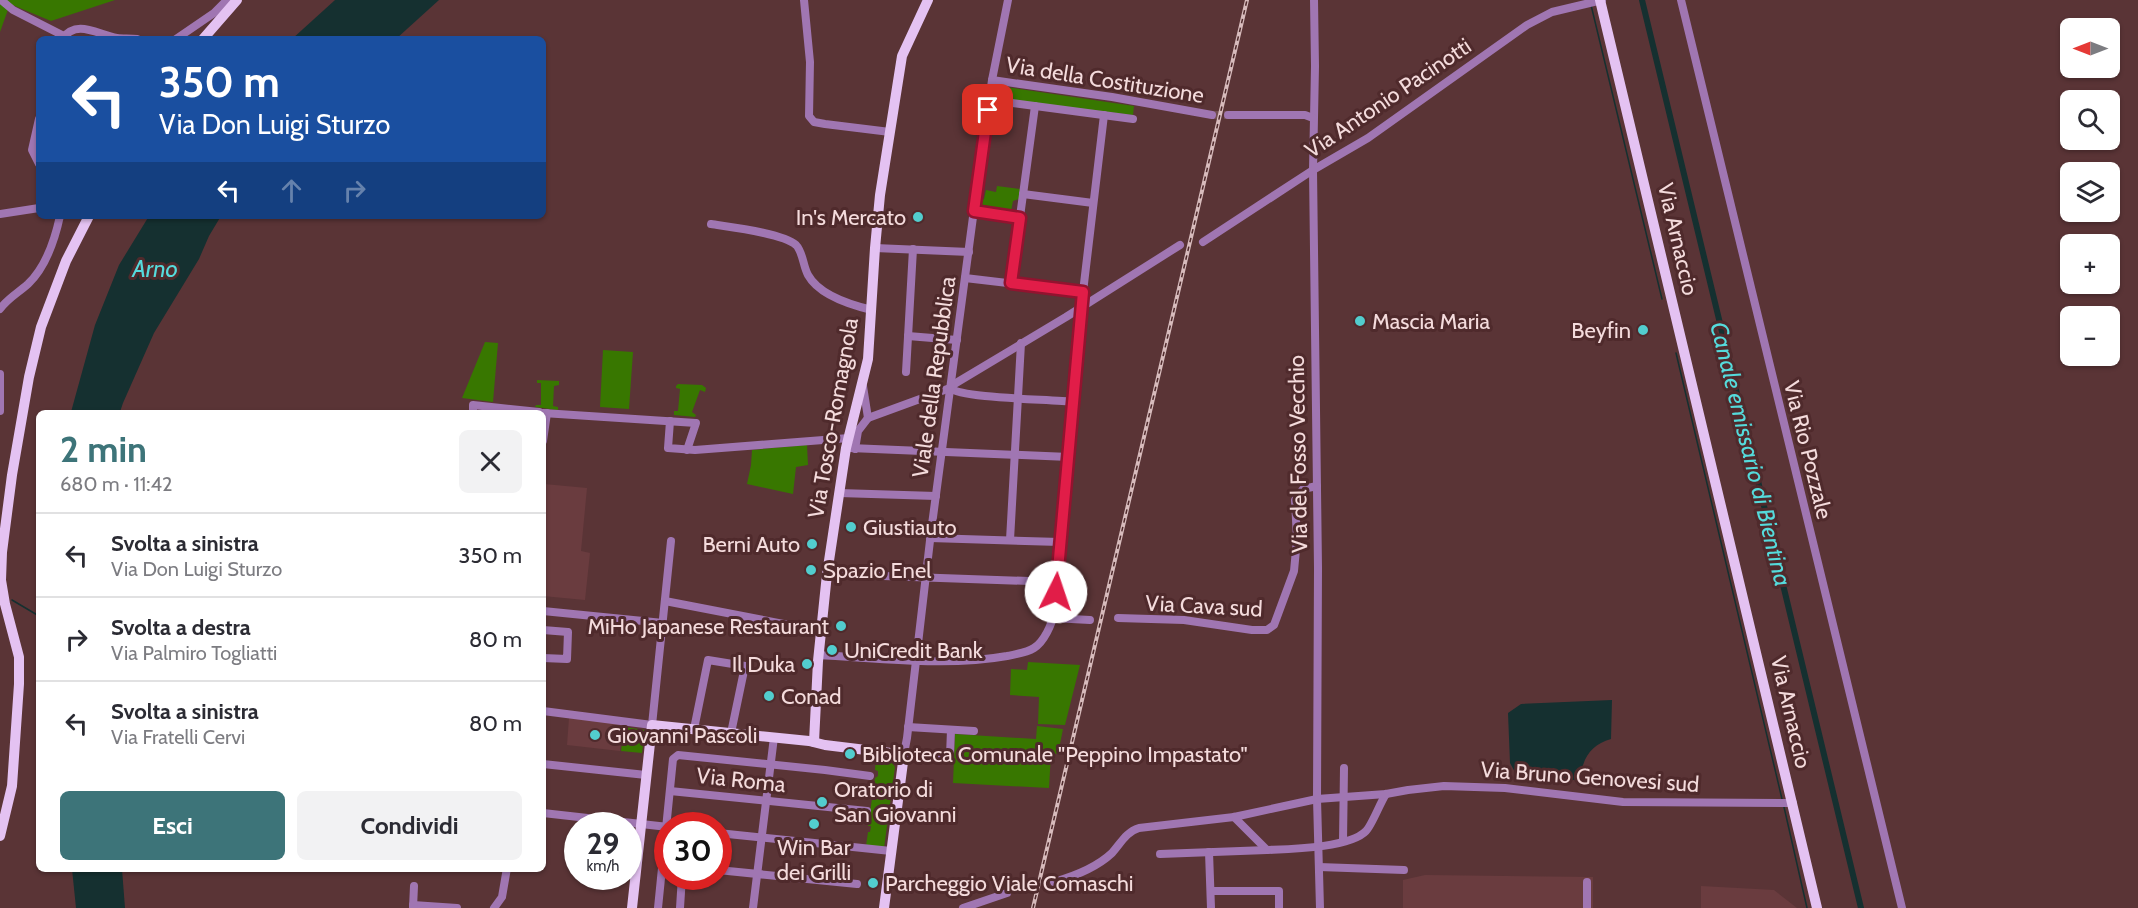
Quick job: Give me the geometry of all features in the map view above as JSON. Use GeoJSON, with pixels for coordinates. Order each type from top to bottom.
{"type":"FeatureCollection","features":[{"type":"Feature","properties":{"kind":"main road"},"geometry":{"type":"LineString","coordinates":[[206,36],[237,0]]}},
{"type":"Feature","properties":{"kind":"main road","name":"Via Tosco-Romagnola"},"geometry":{"type":"LineString","coordinates":[[814,742],[818,655],[827,574],[839,493],[868,359],[875,248],[890,132],[902,56],[928,0]]}},
{"type":"Feature","properties":{"kind":"main road","name":"Via Arnaccio"},"geometry":{"type":"LineString","coordinates":[[1597,1],[1786,803],[1817,908]]}},
{"type":"Feature","properties":{"kind":"main road"},"geometry":{"type":"LineString","coordinates":[[0,836],[6,792],[15,760],[20,669],[2,585],[1,562],[6,525],[21,423],[38,338],[66,261],[87,219]]}},
{"type":"Feature","properties":{"kind":"main road"},"geometry":{"type":"LineString","coordinates":[[642,813],[652,725],[774,737],[896,753],[904,756],[884,908]]}},
{"type":"Feature","properties":{"kind":"main road"},"geometry":{"type":"LineString","coordinates":[[632,908],[634,890]]}},
{"type":"Feature","properties":{"kind":"street"},"geometry":{"type":"LineString","coordinates":[[1,0],[13,10],[61,36]]}},
{"type":"Feature","properties":{"kind":"street"},"geometry":{"type":"LineString","coordinates":[[180,36],[214,13],[227,0]]}},
{"type":"Feature","properties":{"kind":"street"},"geometry":{"type":"LineString","coordinates":[[804,0],[810,62],[809,116],[814,122],[890,132]]}},
{"type":"Feature","properties":{"kind":"street","name":"Viale della Repubblica"},"geometry":{"type":"LineString","coordinates":[[904,756],[930,538],[989,100],[1008,0]]}},
{"type":"Feature","properties":{"kind":"street","name":"Via del Fosso Vecchio"},"geometry":{"type":"LineString","coordinates":[[1314,0],[1317,799],[1320,908]]}},
{"type":"Feature","properties":{"kind":"street","name":"Via Rio Pozzale"},"geometry":{"type":"LineString","coordinates":[[1681,0],[1902,908]]}},
{"type":"Feature","properties":{"kind":"street","name":"Via Antonio Pacinotti"},"geometry":{"type":"LineString","coordinates":[[1203,242],[1368,138],[1527,25],[1547,14],[1597,1]]}},
{"type":"Feature","properties":{"kind":"street"},"geometry":{"type":"LineString","coordinates":[[65,36],[82,27],[110,36]]}},
{"type":"Feature","properties":{"kind":"street","name":"Via della Costituzione"},"geometry":{"type":"LineString","coordinates":[[992,80],[1106,96],[1212,116]]}},
{"type":"Feature","properties":{"kind":"street"},"geometry":{"type":"LineString","coordinates":[[989,100],[1133,119]]}},
{"type":"Feature","properties":{"kind":"street"},"geometry":{"type":"LineString","coordinates":[[1011,283],[1035,106]]}},
{"type":"Feature","properties":{"kind":"street"},"geometry":{"type":"LineString","coordinates":[[818,655],[977,661],[1028,651],[1041,642],[1053,618],[1083,292],[1104,115]]}},
{"type":"Feature","properties":{"kind":"street","name":"Via della Costituzione"},"geometry":{"type":"LineString","coordinates":[[1228,115],[1305,115],[1313,118]]}},
{"type":"Feature","properties":{"kind":"street"},"geometry":{"type":"LineString","coordinates":[[36,132],[32,150],[36,158]]}},
{"type":"Feature","properties":{"kind":"street"},"geometry":{"type":"LineString","coordinates":[[1023,194],[1093,204]]}},
{"type":"Feature","properties":{"kind":"street"},"geometry":{"type":"LineString","coordinates":[[0,214],[36,208]]}},
{"type":"Feature","properties":{"kind":"street"},"geometry":{"type":"LineString","coordinates":[[974,211],[1020,218]]}},
{"type":"Feature","properties":{"kind":"street"},"geometry":{"type":"LineString","coordinates":[[0,309],[12,295],[28,284],[38,270],[52,243],[59,219]]}},
{"type":"Feature","properties":{"kind":"street"},"geometry":{"type":"LineString","coordinates":[[711,224],[746,229],[794,243],[800,251],[808,275],[816,284],[845,302],[872,310]]}},
{"type":"Feature","properties":{"kind":"street"},"geometry":{"type":"LineString","coordinates":[[850,445],[868,418],[950,388],[1180,245]]}},
{"type":"Feature","properties":{"kind":"street"},"geometry":{"type":"LineString","coordinates":[[875,248],[969,252]]}},
{"type":"Feature","properties":{"kind":"street"},"geometry":{"type":"LineString","coordinates":[[906,372],[913,249]]}},
{"type":"Feature","properties":{"kind":"street"},"geometry":{"type":"LineString","coordinates":[[965,278],[1083,292]]}},
{"type":"Feature","properties":{"kind":"street"},"geometry":{"type":"LineString","coordinates":[[1066,317],[1081,320]]}},
{"type":"Feature","properties":{"kind":"street"},"geometry":{"type":"LineString","coordinates":[[908,336],[957,340]]}},
{"type":"Feature","properties":{"kind":"street"},"geometry":{"type":"LineString","coordinates":[[1010,540],[1021,343]]}},
{"type":"Feature","properties":{"kind":"street"},"geometry":{"type":"LineString","coordinates":[[0,374],[0,411]]}},
{"type":"Feature","properties":{"kind":"street"},"geometry":{"type":"LineString","coordinates":[[863,384],[868,418]]}},
{"type":"Feature","properties":{"kind":"street"},"geometry":{"type":"LineString","coordinates":[[950,388],[954,392],[1074,402]]}},
{"type":"Feature","properties":{"kind":"street"},"geometry":{"type":"LineString","coordinates":[[473,409],[490,410]]}},
{"type":"Feature","properties":{"kind":"street"},"geometry":{"type":"LineString","coordinates":[[546,413],[696,423],[687,450]]}},
{"type":"Feature","properties":{"kind":"street"},"geometry":{"type":"LineString","coordinates":[[670,421],[668,448],[687,450],[850,445],[942,452],[1069,457]]}},
{"type":"Feature","properties":{"kind":"street","name":"Via Cava sud"},"geometry":{"type":"LineString","coordinates":[[1118,618],[1184,620],[1252,630],[1275,626],[1294,572],[1297,496],[1303,489],[1317,486]]}},
{"type":"Feature","properties":{"kind":"street"},"geometry":{"type":"LineString","coordinates":[[839,493],[936,496]]}},
{"type":"Feature","properties":{"kind":"street"},"geometry":{"type":"LineString","coordinates":[[930,538],[1060,542]]}},
{"type":"Feature","properties":{"kind":"street"},"geometry":{"type":"LineString","coordinates":[[546,711],[652,725],[671,541]]}},
{"type":"Feature","properties":{"kind":"street"},"geometry":{"type":"LineString","coordinates":[[827,574],[1056,582]]}},
{"type":"Feature","properties":{"kind":"street"},"geometry":{"type":"LineString","coordinates":[[665,601],[820,631]]}},
{"type":"Feature","properties":{"kind":"street"},"geometry":{"type":"LineString","coordinates":[[546,610],[663,623]]}},
{"type":"Feature","properties":{"kind":"street"},"geometry":{"type":"LineString","coordinates":[[1053,618],[1090,620]]}},
{"type":"Feature","properties":{"kind":"street"},"geometry":{"type":"LineString","coordinates":[[546,630],[568,632],[567,659],[546,658]]}},
{"type":"Feature","properties":{"kind":"street"},"geometry":{"type":"LineString","coordinates":[[694,729],[708,660],[745,666],[731,733]]}},
{"type":"Feature","properties":{"kind":"street"},"geometry":{"type":"LineString","coordinates":[[908,728],[974,731]]}},
{"type":"Feature","properties":{"kind":"street"},"geometry":{"type":"LineString","coordinates":[[904,756],[950,756],[951,730]]}},
{"type":"Feature","properties":{"kind":"street"},"geometry":{"type":"LineString","coordinates":[[753,908],[774,737]]}},
{"type":"Feature","properties":{"kind":"street"},"geometry":{"type":"LineString","coordinates":[[668,812],[673,759],[678,755],[870,776]]}},
{"type":"Feature","properties":{"kind":"street"},"geometry":{"type":"LineString","coordinates":[[546,764],[646,775]]}},
{"type":"Feature","properties":{"kind":"street"},"geometry":{"type":"LineString","coordinates":[[1343,841],[1344,768]]}},
{"type":"Feature","properties":{"kind":"street","name":"Via Bruno Genovesi sud"},"geometry":{"type":"LineString","coordinates":[[1317,799],[1386,794],[1425,787],[1485,786],[1623,802],[1786,803]]}},
{"type":"Feature","properties":{"kind":"street","name":"Via Roma"},"geometry":{"type":"LineString","coordinates":[[670,791],[867,811]]}},
{"type":"Feature","properties":{"kind":"street"},"geometry":{"type":"LineString","coordinates":[[1160,854],[1318,847],[1343,841],[1366,832],[1386,794]]}},
{"type":"Feature","properties":{"kind":"street"},"geometry":{"type":"LineString","coordinates":[[1053,882],[1079,874],[1106,857],[1135,830],[1155,825],[1234,817],[1317,799]]}},
{"type":"Feature","properties":{"kind":"street"},"geometry":{"type":"LineString","coordinates":[[546,813],[564,815]]}},
{"type":"Feature","properties":{"kind":"street"},"geometry":{"type":"LineString","coordinates":[[1234,817],[1267,850]]}},
{"type":"Feature","properties":{"kind":"street"},"geometry":{"type":"LineString","coordinates":[[732,835],[891,851]]}},
{"type":"Feature","properties":{"kind":"street"},"geometry":{"type":"LineString","coordinates":[[1209,852],[1211,908]]}},
{"type":"Feature","properties":{"kind":"street"},"geometry":{"type":"LineString","coordinates":[[1319,867],[1404,870]]}},
{"type":"Feature","properties":{"kind":"street"},"geometry":{"type":"LineString","coordinates":[[732,871],[857,884]]}},
{"type":"Feature","properties":{"kind":"street"},"geometry":{"type":"LineString","coordinates":[[494,908],[502,897],[506,872]]}},
{"type":"Feature","properties":{"kind":"street"},"geometry":{"type":"LineString","coordinates":[[1587,882],[1587,908]]}},
{"type":"Feature","properties":{"kind":"street"},"geometry":{"type":"LineString","coordinates":[[414,886],[413,906],[457,908]]}},
{"type":"Feature","properties":{"kind":"street"},"geometry":{"type":"LineString","coordinates":[[658,908],[661,890]]}},
{"type":"Feature","properties":{"kind":"street"},"geometry":{"type":"LineString","coordinates":[[680,908],[681,890]]}},
{"type":"Feature","properties":{"kind":"street"},"geometry":{"type":"LineString","coordinates":[[1210,891],[1279,891],[1279,908]]}},
{"type":"Feature","properties":{"kind":"street"},"geometry":{"type":"LineString","coordinates":[[963,908],[1007,893]]}},
{"type":"Feature","properties":{"kind":"shaded area"},"geometry":{"type":"Polygon","coordinates":[[[546,484],[587,488],[581,551],[590,553],[585,600],[546,596],[546,484]]]}},
{"type":"Feature","properties":{"kind":"shaded area","name":"Giovanni Pascoli"},"geometry":{"type":"Polygon","coordinates":[[[569,718],[623,724],[620,751],[567,745],[569,718]]]}},
{"type":"Feature","properties":{"kind":"shaded area"},"geometry":{"type":"Polygon","coordinates":[[[1425,875],[1593,877],[1593,908],[1403,908],[1403,880],[1425,875]]]}},
{"type":"Feature","properties":{"kind":"shaded area"},"geometry":{"type":"Polygon","coordinates":[[[1701,886],[1774,890],[1797,908],[1701,908],[1701,886]]]}},
{"type":"Feature","properties":{"kind":"green space"},"geometry":{"type":"Polygon","coordinates":[[[0,0],[115,0],[51,21],[10,4],[0,32],[0,0]]]}},
{"type":"Feature","properties":{"kind":"green space"},"geometry":{"type":"Polygon","coordinates":[[[1000,86],[1134,106],[1133,115],[998,99],[995,92],[1000,86]]]}},
{"type":"Feature","properties":{"kind":"green space"},"geometry":{"type":"Polygon","coordinates":[[[997,186],[1020,189],[1019,199],[1013,201],[1011,211],[1014,215],[980,211],[986,190],[996,192],[997,186]]]}},
{"type":"Feature","properties":{"kind":"green space"},"geometry":{"type":"Polygon","coordinates":[[[485,342],[498,343],[493,402],[462,398],[485,342]]]}},
{"type":"Feature","properties":{"kind":"green space"},"geometry":{"type":"Polygon","coordinates":[[[603,350],[633,352],[629,409],[600,407],[603,350]]]}},
{"type":"Feature","properties":{"kind":"green space"},"geometry":{"type":"Polygon","coordinates":[[[537,380],[559,381],[559,385],[554,386],[553,406],[558,407],[558,410],[535,407],[541,405],[541,383],[537,383],[537,380]]]}},
{"type":"Feature","properties":{"kind":"green space"},"geometry":{"type":"Polygon","coordinates":[[[678,384],[702,385],[706,388],[705,392],[700,390],[692,412],[696,415],[695,417],[674,415],[674,411],[678,411],[680,389],[676,386],[678,384]]]}},
{"type":"Feature","properties":{"kind":"green space"},"geometry":{"type":"Polygon","coordinates":[[[807,445],[808,465],[796,467],[793,494],[747,484],[752,450],[807,445]]]}},
{"type":"Feature","properties":{"kind":"green space"},"geometry":{"type":"Polygon","coordinates":[[[1028,662],[1080,665],[1065,725],[1038,724],[1039,697],[1010,695],[1011,669],[1027,670],[1028,662]]]}},
{"type":"Feature","properties":{"kind":"green space"},"geometry":{"type":"Polygon","coordinates":[[[1037,726],[1063,729],[1058,754],[1051,753],[1049,788],[953,783],[955,734],[1036,739],[1037,726]]]}},
{"type":"Feature","properties":{"kind":"green space"},"geometry":{"type":"Polygon","coordinates":[[[624,727],[645,730],[642,753],[621,751],[624,727]]]}},
{"type":"Feature","properties":{"kind":"green space"},"geometry":{"type":"Polygon","coordinates":[[[876,758],[890,759],[895,767],[884,848],[866,846],[871,826],[868,826],[875,778],[878,776],[878,771],[875,770],[876,758]]]}},
{"type":"Feature","properties":{"kind":"water"},"geometry":{"type":"Polygon","coordinates":[[[335,0],[439,0],[399,36],[295,36],[335,0]]]}},
{"type":"Feature","properties":{"kind":"water","name":"Arno"},"geometry":{"type":"Polygon","coordinates":[[[147,219],[219,219],[199,259],[154,333],[121,410],[72,410],[95,325],[119,265],[147,219]]]}},
{"type":"Feature","properties":{"kind":"water"},"geometry":{"type":"Polygon","coordinates":[[[1612,700],[1611,739],[1598,745],[1588,754],[1580,781],[1562,778],[1522,778],[1516,774],[1510,763],[1508,713],[1521,704],[1612,700]]]}},
{"type":"Feature","properties":{"kind":"water"},"geometry":{"type":"Polygon","coordinates":[[[72,872],[122,872],[125,908],[76,908],[72,872]]]}},
{"type":"Feature","properties":{"kind":"waterway","name":"Canale emissario di Bientina"},"geometry":{"type":"LineString","coordinates":[[1642,0],[1861,908]]}},
{"type":"Feature","properties":{"kind":"waterway"},"geometry":{"type":"LineString","coordinates":[[1591,5],[1662,299]]}},
{"type":"Feature","properties":{"kind":"waterway"},"geometry":{"type":"LineString","coordinates":[[1676,353],[1782,799]]}},
{"type":"Feature","properties":{"kind":"waterway"},"geometry":{"type":"LineString","coordinates":[[12,600],[36,614]]}},
{"type":"Feature","properties":{"kind":"waterway"},"geometry":{"type":"LineString","coordinates":[[1784,807],[1807,908]]}},
{"type":"Feature","properties":{"kind":"tunnel"},"geometry":{"type":"LineString","coordinates":[[1212,115],[1228,115]]}},
{"type":"Feature","properties":{"kind":"railway"},"geometry":{"type":"LineString","coordinates":[[1033,908],[1247,0]]}},
{"type":"Feature","properties":{"kind":"place","name":"In's Mercato"},"geometry":{"type":"Point","coordinates":[918,217]}},
{"type":"Feature","properties":{"kind":"place","name":"Mascia Maria"},"geometry":{"type":"Point","coordinates":[1360,321]}},
{"type":"Feature","properties":{"kind":"place","name":"Beyfin"},"geometry":{"type":"Point","coordinates":[1643,330]}},
{"type":"Feature","properties":{"kind":"place","name":"Giustiauto"},"geometry":{"type":"Point","coordinates":[851,527]}},
{"type":"Feature","properties":{"kind":"place","name":"Berni Auto"},"geometry":{"type":"Point","coordinates":[812,544]}},
{"type":"Feature","properties":{"kind":"place","name":"Spazio Enel"},"geometry":{"type":"Point","coordinates":[811,570]}},
{"type":"Feature","properties":{"kind":"place","name":"MiHo Japanese Restaurant"},"geometry":{"type":"Point","coordinates":[841,626]}},
{"type":"Feature","properties":{"kind":"place","name":"UniCredit Bank"},"geometry":{"type":"Point","coordinates":[832,650]}},
{"type":"Feature","properties":{"kind":"place","name":"Il Duka"},"geometry":{"type":"Point","coordinates":[807,664]}},
{"type":"Feature","properties":{"kind":"place","name":"Conad"},"geometry":{"type":"Point","coordinates":[769,696]}},
{"type":"Feature","properties":{"kind":"place","name":"Giovanni Pascoli"},"geometry":{"type":"Point","coordinates":[595,735]}},
{"type":"Feature","properties":{"kind":"place","name":"Biblioteca Comunale \"Peppino Impastato\""},"geometry":{"type":"Point","coordinates":[850,754]}},
{"type":"Feature","properties":{"kind":"place","name":"Oratorio di San Giovanni"},"geometry":{"type":"Point","coordinates":[822,802]}},
{"type":"Feature","properties":{"kind":"place","name":"Win Bar dei Grilli"},"geometry":{"type":"Point","coordinates":[814,824]}},
{"type":"Feature","properties":{"kind":"place","name":"Parcheggio Viale Comaschi"},"geometry":{"type":"Point","coordinates":[873,883]}},
{"type":"Feature","properties":{"kind":"route"},"geometry":{"type":"LineString","coordinates":[[988,110],[974,211],[1020,218],[1011,283],[1083,292],[1056,592]]}}]}
